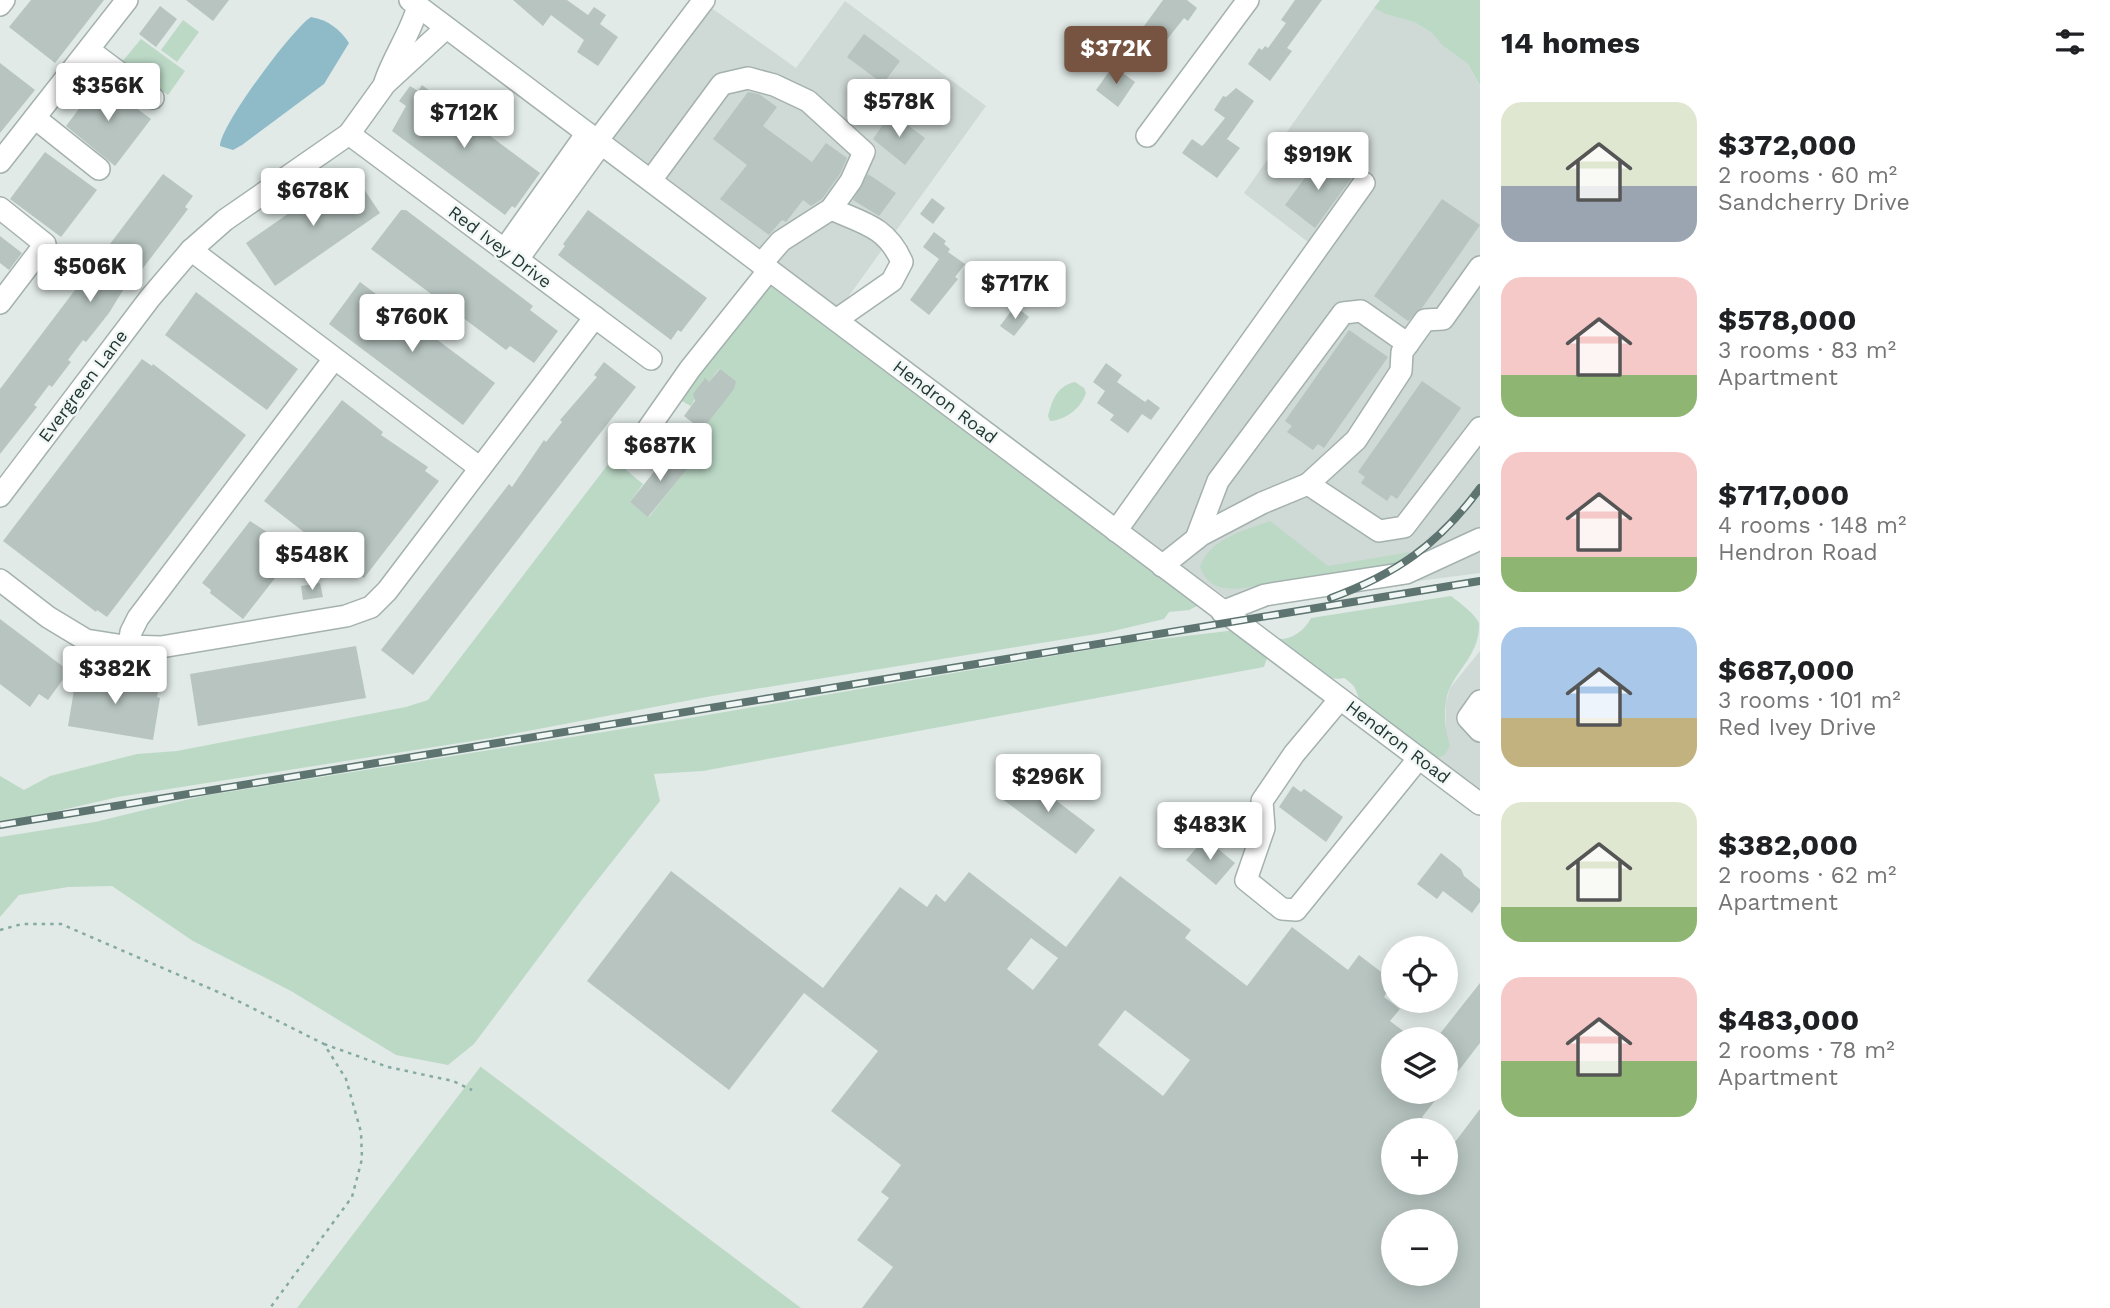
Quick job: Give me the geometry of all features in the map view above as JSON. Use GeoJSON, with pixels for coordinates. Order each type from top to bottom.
{"type":"FeatureCollection","features":[{"type":"Feature","properties":{"kind":"street"},"geometry":{"type":"LineString","coordinates":[[0,5],[4,0]]}},
{"type":"Feature","properties":{"kind":"street"},"geometry":{"type":"LineString","coordinates":[[0,162],[127,0]]}},
{"type":"Feature","properties":{"kind":"street"},"geometry":{"type":"LineString","coordinates":[[511,255],[595,139],[704,0]]}},
{"type":"Feature","properties":{"kind":"street"},"geometry":{"type":"LineString","coordinates":[[1147,136],[1248,0]]}},
{"type":"Feature","properties":{"kind":"street","name":"Hendron Road"},"geometry":{"type":"LineString","coordinates":[[414,3],[1419,758],[1476,794]]}},
{"type":"Feature","properties":{"kind":"street","name":"Evergreen Lane"},"geometry":{"type":"LineString","coordinates":[[385,84],[390,67],[414,22],[414,3]]}},
{"type":"Feature","properties":{"kind":"street","name":"Evergreen Lane"},"geometry":{"type":"LineString","coordinates":[[0,496],[150,298],[191,250],[225,220],[349,134],[385,84],[446,28]]}},
{"type":"Feature","properties":{"kind":"street"},"geometry":{"type":"LineString","coordinates":[[89,50],[153,97]]}},
{"type":"Feature","properties":{"kind":"street"},"geometry":{"type":"LineString","coordinates":[[647,457],[648,429],[765,267],[780,242],[831,209],[851,181],[864,152],[808,101],[774,85],[748,78],[722,84],[650,180]]}},
{"type":"Feature","properties":{"kind":"street"},"geometry":{"type":"LineString","coordinates":[[34,118],[99,169]]}},
{"type":"Feature","properties":{"kind":"street","name":"Red Ivey Drive"},"geometry":{"type":"LineString","coordinates":[[349,134],[651,359]]}},
{"type":"Feature","properties":{"kind":"street"},"geometry":{"type":"LineString","coordinates":[[1116,531],[1364,183]]}},
{"type":"Feature","properties":{"kind":"street"},"geometry":{"type":"LineString","coordinates":[[0,208],[45,244],[0,303]]}},
{"type":"Feature","properties":{"kind":"street"},"geometry":{"type":"LineString","coordinates":[[831,209],[880,231],[894,244],[902,262],[892,281],[836,320]]}},
{"type":"Feature","properties":{"kind":"street"},"geometry":{"type":"LineString","coordinates":[[191,250],[480,468]]}},
{"type":"Feature","properties":{"kind":"street"},"geometry":{"type":"LineString","coordinates":[[1162,566],[1196,539],[1262,503],[1308,484],[1356,440],[1401,371],[1402,352],[1425,320],[1443,319],[1480,267]]}},
{"type":"Feature","properties":{"kind":"street"},"geometry":{"type":"LineString","coordinates":[[1196,539],[1218,481],[1343,313],[1361,311],[1408,344]]}},
{"type":"Feature","properties":{"kind":"street"},"geometry":{"type":"LineString","coordinates":[[0,580],[48,617],[86,640],[129,646],[161,647],[346,616],[371,607],[387,591],[595,317]]}},
{"type":"Feature","properties":{"kind":"street"},"geometry":{"type":"LineString","coordinates":[[129,646],[131,632],[138,618],[334,359]]}},
{"type":"Feature","properties":{"kind":"street"},"geometry":{"type":"LineString","coordinates":[[1308,484],[1379,531],[1404,527],[1480,428]]}},
{"type":"Feature","properties":{"kind":"street"},"geometry":{"type":"LineString","coordinates":[[1222,611],[1265,595],[1406,573],[1480,539]]}},
{"type":"Feature","properties":{"kind":"street"},"geometry":{"type":"LineString","coordinates":[[1340,699],[1294,754],[1262,801],[1264,828],[1245,880],[1282,909],[1296,911],[1419,758]]}},
{"type":"Feature","properties":{"kind":"street"},"geometry":{"type":"LineString","coordinates":[[1480,701],[1468,718],[1480,731]]}},
{"type":"Feature","properties":{"kind":"path"},"geometry":{"type":"LineString","coordinates":[[0,930],[22,924],[61,924],[232,998],[324,1044],[387,1067],[453,1081],[472,1090]]}},
{"type":"Feature","properties":{"kind":"path"},"geometry":{"type":"LineString","coordinates":[[270,1308],[331,1229],[352,1197],[362,1159],[361,1132],[346,1079],[324,1044]]}},
{"type":"Feature","properties":{"kind":"shaded area"},"geometry":{"type":"Polygon","coordinates":[[[845,1],[986,106],[838,311],[596,128],[703,2],[796,68],[845,1]]]}},
{"type":"Feature","properties":{"kind":"shaded area"},"geometry":{"type":"Polygon","coordinates":[[[1374,8],[1414,22],[1432,33],[1443,46],[1468,64],[1480,87],[1480,573],[1279,599],[1233,602],[1120,523],[1312,245],[1244,193],[1374,8]]]}},
{"type":"Feature","properties":{"kind":"shaded area"},"geometry":{"type":"Polygon","coordinates":[[[1480,651],[1480,791],[1438,758],[1445,755],[1446,703],[1450,688],[1480,651]]]}},
{"type":"Feature","properties":{"kind":"green space"},"geometry":{"type":"Polygon","coordinates":[[[1380,0],[1480,0],[1480,86],[1468,64],[1443,46],[1432,33],[1414,22],[1374,8],[1380,0]]]}},
{"type":"Feature","properties":{"kind":"green space"},"geometry":{"type":"Polygon","coordinates":[[[183,20],[199,32],[177,62],[161,50],[183,20]]]}},
{"type":"Feature","properties":{"kind":"green space"},"geometry":{"type":"Polygon","coordinates":[[[141,39],[185,71],[168,95],[122,62],[141,39]]]}},
{"type":"Feature","properties":{"kind":"green space"},"geometry":{"type":"Polygon","coordinates":[[[767,277],[1199,605],[1189,610],[1169,612],[1164,619],[1109,632],[712,696],[491,738],[118,797],[36,816],[0,821],[0,776],[24,790],[50,776],[137,754],[177,751],[406,707],[428,700],[622,446],[632,457],[626,470],[643,484],[630,502],[649,517],[690,464],[669,446],[678,438],[695,436],[702,430],[736,381],[719,369],[709,382],[704,379],[691,406],[680,400],[767,277]]]}},
{"type":"Feature","properties":{"kind":"green space"},"geometry":{"type":"Polygon","coordinates":[[[1075,382],[1084,388],[1086,393],[1081,404],[1067,416],[1050,421],[1048,416],[1056,394],[1075,382]]]}},
{"type":"Feature","properties":{"kind":"green space"},"geometry":{"type":"Polygon","coordinates":[[[1270,521],[1328,566],[1410,552],[1389,570],[1237,588],[1215,585],[1207,579],[1200,567],[1212,549],[1239,532],[1270,521]]]}},
{"type":"Feature","properties":{"kind":"green space"},"geometry":{"type":"Polygon","coordinates":[[[1451,596],[1479,623],[1473,651],[1449,690],[1445,718],[1450,745],[1445,755],[1438,758],[1371,710],[1344,678],[1336,679],[1318,672],[1278,639],[1297,633],[1311,618],[1451,596]]]}},
{"type":"Feature","properties":{"kind":"green space"},"geometry":{"type":"Polygon","coordinates":[[[1236,630],[1268,655],[1264,667],[703,771],[654,774],[660,801],[474,1044],[448,1065],[396,1055],[291,991],[193,941],[112,886],[68,887],[19,895],[0,917],[0,837],[95,822],[202,796],[672,721],[1135,642],[1236,630]]]}},
{"type":"Feature","properties":{"kind":"green space"},"geometry":{"type":"Polygon","coordinates":[[[481,1067],[801,1308],[297,1308],[481,1067]]]}},
{"type":"Feature","properties":{"kind":"water"},"geometry":{"type":"Polygon","coordinates":[[[311,17],[333,26],[349,43],[324,84],[242,145],[233,150],[220,146],[231,119],[258,78],[289,39],[311,17]]]}},
{"type":"Feature","properties":{"kind":"building"},"geometry":{"type":"Polygon","coordinates":[[[31,0],[104,0],[55,63],[9,27],[31,0]]]}},
{"type":"Feature","properties":{"kind":"building"},"geometry":{"type":"Polygon","coordinates":[[[186,0],[229,0],[213,21],[186,0]]]}},
{"type":"Feature","properties":{"kind":"building"},"geometry":{"type":"Polygon","coordinates":[[[513,0],[567,0],[588,15],[594,7],[606,15],[600,24],[618,37],[598,66],[577,52],[584,40],[551,15],[543,26],[513,0]]]}},
{"type":"Feature","properties":{"kind":"building"},"geometry":{"type":"Polygon","coordinates":[[[1163,0],[1187,0],[1197,8],[1188,21],[1184,18],[1154,56],[1134,40],[1163,0]]]}},
{"type":"Feature","properties":{"kind":"building"},"geometry":{"type":"Polygon","coordinates":[[[1295,0],[1322,0],[1287,48],[1292,51],[1270,81],[1248,64],[1259,48],[1268,48],[1286,23],[1281,20],[1295,0]]]}},
{"type":"Feature","properties":{"kind":"building"},"geometry":{"type":"Polygon","coordinates":[[[160,6],[177,19],[156,47],[139,34],[160,6]]]}},
{"type":"Feature","properties":{"kind":"building"},"geometry":{"type":"Polygon","coordinates":[[[864,34],[900,61],[883,84],[847,57],[864,34]]]}},
{"type":"Feature","properties":{"kind":"building"},"geometry":{"type":"Polygon","coordinates":[[[0,63],[35,90],[0,133],[0,63]]]}},
{"type":"Feature","properties":{"kind":"building"},"geometry":{"type":"Polygon","coordinates":[[[1113,66],[1135,82],[1118,107],[1096,90],[1113,66]]]}},
{"type":"Feature","properties":{"kind":"building"},"geometry":{"type":"Polygon","coordinates":[[[100,81],[151,119],[115,166],[66,126],[100,81]]]}},
{"type":"Feature","properties":{"kind":"building"},"geometry":{"type":"Polygon","coordinates":[[[422,85],[540,173],[515,208],[512,206],[505,215],[392,131],[406,106],[399,101],[410,86],[418,91],[422,85]]]}},
{"type":"Feature","properties":{"kind":"building"},"geometry":{"type":"Polygon","coordinates":[[[1236,88],[1254,101],[1227,139],[1240,148],[1217,178],[1182,153],[1192,139],[1202,146],[1205,143],[1225,118],[1214,110],[1223,96],[1226,97],[1236,88]]]}},
{"type":"Feature","properties":{"kind":"building"},"geometry":{"type":"Polygon","coordinates":[[[748,92],[759,94],[777,107],[763,126],[812,162],[826,143],[847,158],[840,174],[822,199],[811,206],[803,200],[786,222],[782,220],[769,235],[720,199],[747,165],[713,139],[748,92]]]}},
{"type":"Feature","properties":{"kind":"building"},"geometry":{"type":"Polygon","coordinates":[[[891,113],[925,138],[905,165],[873,139],[891,113]]]}},
{"type":"Feature","properties":{"kind":"building"},"geometry":{"type":"Polygon","coordinates":[[[45,152],[97,190],[61,237],[10,199],[45,152]]]}},
{"type":"Feature","properties":{"kind":"building"},"geometry":{"type":"Polygon","coordinates":[[[1321,156],[1351,179],[1315,228],[1285,205],[1321,156]]]}},
{"type":"Feature","properties":{"kind":"building"},"geometry":{"type":"Polygon","coordinates":[[[351,170],[380,213],[275,286],[246,243],[351,170]]]}},
{"type":"Feature","properties":{"kind":"building"},"geometry":{"type":"Polygon","coordinates":[[[163,174],[193,196],[185,207],[188,209],[134,280],[131,277],[109,313],[86,342],[83,340],[68,360],[71,362],[52,387],[49,385],[34,405],[37,407],[0,454],[0,389],[163,174]]]}},
{"type":"Feature","properties":{"kind":"building"},"geometry":{"type":"Polygon","coordinates":[[[868,174],[896,193],[879,216],[853,200],[868,174]]]}},
{"type":"Feature","properties":{"kind":"building"},"geometry":{"type":"Polygon","coordinates":[[[932,198],[945,208],[933,224],[920,214],[932,198]]]}},
{"type":"Feature","properties":{"kind":"building"},"geometry":{"type":"Polygon","coordinates":[[[1442,199],[1480,225],[1422,308],[1408,321],[1374,296],[1442,199]]]}},
{"type":"Feature","properties":{"kind":"building"},"geometry":{"type":"Polygon","coordinates":[[[401,210],[406,210],[533,306],[530,310],[558,331],[534,363],[510,346],[506,350],[371,249],[401,210]]]}},
{"type":"Feature","properties":{"kind":"building"},"geometry":{"type":"Polygon","coordinates":[[[588,210],[707,298],[681,332],[678,330],[671,340],[558,255],[588,210]]]}},
{"type":"Feature","properties":{"kind":"building"},"geometry":{"type":"Polygon","coordinates":[[[934,232],[946,241],[944,244],[950,249],[948,252],[965,264],[955,277],[958,279],[929,315],[910,300],[939,259],[923,247],[934,232]]]}},
{"type":"Feature","properties":{"kind":"building"},"geometry":{"type":"Polygon","coordinates":[[[0,236],[22,253],[9,270],[0,263],[0,236]]]}},
{"type":"Feature","properties":{"kind":"building"},"geometry":{"type":"Polygon","coordinates":[[[360,282],[495,383],[463,425],[329,324],[360,282]]]}},
{"type":"Feature","properties":{"kind":"building"},"geometry":{"type":"Polygon","coordinates":[[[196,292],[298,369],[267,410],[165,335],[196,292]]]}},
{"type":"Feature","properties":{"kind":"building"},"geometry":{"type":"Polygon","coordinates":[[[1015,306],[1029,317],[1014,336],[1000,326],[1015,306]]]}},
{"type":"Feature","properties":{"kind":"building"},"geometry":{"type":"Polygon","coordinates":[[[1349,330],[1388,357],[1324,448],[1318,444],[1313,450],[1287,432],[1292,426],[1285,421],[1349,330]]]}},
{"type":"Feature","properties":{"kind":"building"},"geometry":{"type":"Polygon","coordinates":[[[142,359],[152,366],[153,364],[246,435],[107,617],[97,610],[96,612],[3,541],[142,359]]]}},
{"type":"Feature","properties":{"kind":"building"},"geometry":{"type":"Polygon","coordinates":[[[604,362],[636,387],[413,675],[381,650],[509,484],[512,487],[544,440],[546,442],[562,422],[560,420],[597,377],[594,375],[604,362]]]}},
{"type":"Feature","properties":{"kind":"building"},"geometry":{"type":"Polygon","coordinates":[[[1106,363],[1122,375],[1117,382],[1145,402],[1148,399],[1160,408],[1151,420],[1142,414],[1128,433],[1110,420],[1114,415],[1097,403],[1105,391],[1093,382],[1106,363]]]}},
{"type":"Feature","properties":{"kind":"building"},"geometry":{"type":"Polygon","coordinates":[[[720,369],[736,381],[734,389],[702,430],[684,416],[695,401],[693,394],[705,378],[709,382],[720,369]]]}},
{"type":"Feature","properties":{"kind":"building"},"geometry":{"type":"Polygon","coordinates":[[[1422,381],[1461,408],[1397,499],[1391,495],[1387,501],[1361,483],[1365,477],[1358,472],[1422,381]]]}},
{"type":"Feature","properties":{"kind":"building"},"geometry":{"type":"Polygon","coordinates":[[[342,400],[383,432],[381,435],[428,467],[425,471],[439,481],[364,578],[347,566],[341,574],[326,563],[332,554],[264,501],[342,400]]]}},
{"type":"Feature","properties":{"kind":"building"},"geometry":{"type":"Polygon","coordinates":[[[672,449],[691,464],[648,517],[630,502],[672,449]]]}},
{"type":"Feature","properties":{"kind":"building"},"geometry":{"type":"Polygon","coordinates":[[[250,521],[296,551],[243,619],[210,593],[211,590],[202,583],[250,521]]]}},
{"type":"Feature","properties":{"kind":"building"},"geometry":{"type":"Polygon","coordinates":[[[320,583],[323,597],[303,600],[301,586],[320,583]]]}},
{"type":"Feature","properties":{"kind":"building"},"geometry":{"type":"Polygon","coordinates":[[[0,619],[69,671],[48,700],[39,694],[30,707],[0,684],[0,619]]]}},
{"type":"Feature","properties":{"kind":"building"},"geometry":{"type":"Polygon","coordinates":[[[356,646],[366,698],[198,726],[190,674],[356,646]]]}},
{"type":"Feature","properties":{"kind":"building"},"geometry":{"type":"Polygon","coordinates":[[[77,672],[159,686],[157,697],[160,698],[153,740],[68,726],[77,672]]]}},
{"type":"Feature","properties":{"kind":"building"},"geometry":{"type":"Polygon","coordinates":[[[1021,774],[1095,830],[1076,854],[1001,798],[1021,774]]]}},
{"type":"Feature","properties":{"kind":"building"},"geometry":{"type":"Polygon","coordinates":[[[1293,786],[1301,792],[1304,789],[1343,817],[1326,842],[1279,807],[1293,786]]]}},
{"type":"Feature","properties":{"kind":"building"},"geometry":{"type":"Polygon","coordinates":[[[1205,838],[1235,863],[1216,885],[1186,860],[1205,838]]]}},
{"type":"Feature","properties":{"kind":"building"},"geometry":{"type":"Polygon","coordinates":[[[1441,853],[1480,889],[1480,902],[1472,913],[1443,891],[1437,899],[1417,884],[1441,853]]]}},
{"type":"Feature","properties":{"kind":"building"},"geometry":{"type":"Polygon","coordinates":[[[671,871],[823,988],[900,887],[927,907],[936,894],[945,902],[969,872],[1066,947],[1120,876],[1191,930],[1185,938],[1247,986],[1292,927],[1348,970],[1359,955],[1381,972],[1381,1013],[1397,1013],[1390,1021],[1398,1027],[1381,1027],[1381,1104],[1432,1104],[1423,1118],[1381,1118],[1381,1195],[1458,1195],[1458,1138],[1480,1109],[1480,1308],[862,1308],[893,1267],[857,1240],[889,1198],[881,1192],[901,1165],[831,1111],[878,1051],[804,993],[729,1090],[587,981],[671,871]],[[1031,938],[1007,969],[1033,990],[1058,958],[1031,938]],[[1125,1010],[1098,1045],[1163,1096],[1190,1060],[1125,1010]]]}},
{"type":"Feature","properties":{"kind":"building"},"geometry":{"type":"Polygon","coordinates":[[[1480,983],[1480,1043],[1458,1071],[1458,1027],[1445,1027],[1480,983]]]}},
{"type":"Feature","properties":{"kind":"railway"},"geometry":{"type":"LineString","coordinates":[[1331,598],[1376,579],[1414,555],[1449,525],[1480,488]]}},
{"type":"Feature","properties":{"kind":"railway"},"geometry":{"type":"LineString","coordinates":[[0,825],[1480,581]]}}]}
